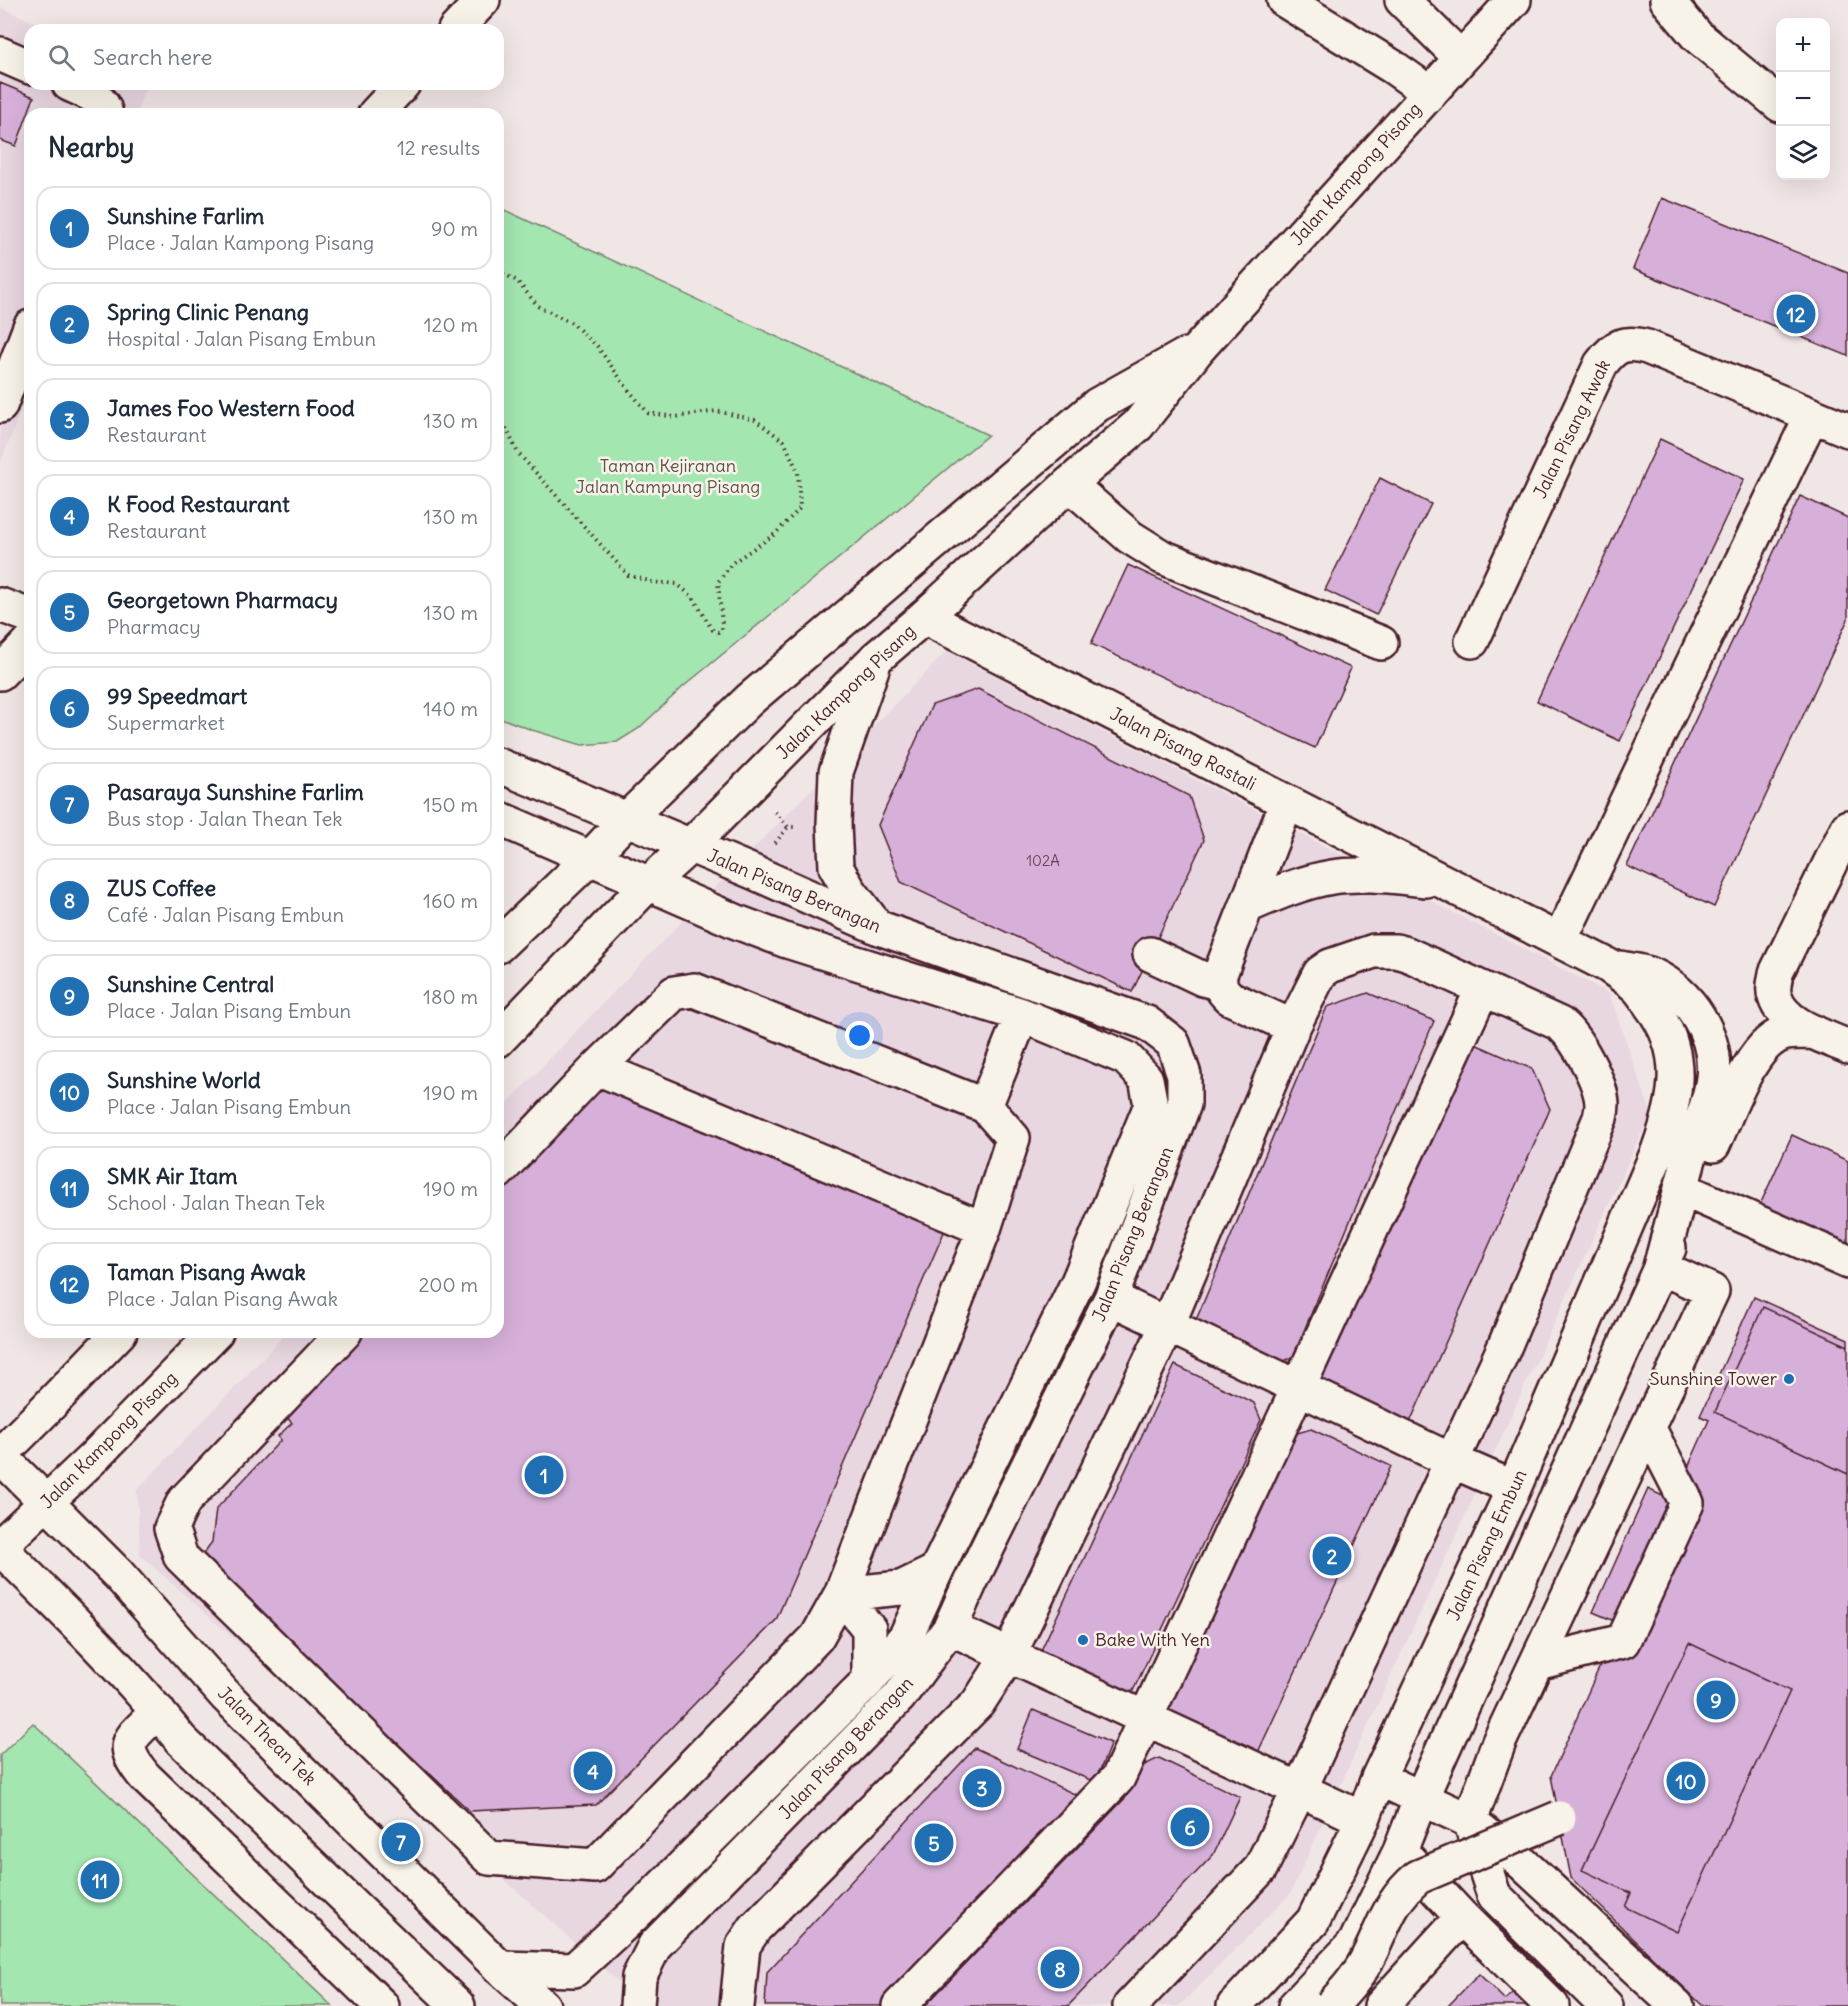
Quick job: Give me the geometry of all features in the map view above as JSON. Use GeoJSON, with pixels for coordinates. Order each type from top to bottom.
{"type":"FeatureCollection","features":[{"type":"Feature","properties":{"kind":"street"},"geometry":{"type":"LineString","coordinates":[[461,24],[483,0]]}},
{"type":"Feature","properties":{"kind":"street"},"geometry":{"type":"LineString","coordinates":[[1284,0],[1393,67],[1430,93]]}},
{"type":"Feature","properties":{"kind":"street"},"geometry":{"type":"LineString","coordinates":[[1402,0],[1461,58]]}},
{"type":"Feature","properties":{"kind":"street","name":"Jalan Kampong Pisang"},"geometry":{"type":"LineString","coordinates":[[504,1034],[648,884],[690,846],[875,659],[1138,425],[1198,349],[1514,0]]}},
{"type":"Feature","properties":{"kind":"street"},"geometry":{"type":"LineString","coordinates":[[1667,0],[1697,36],[1776,102]]}},
{"type":"Feature","properties":{"kind":"street"},"geometry":{"type":"LineString","coordinates":[[0,54],[24,64]]}},
{"type":"Feature","properties":{"kind":"street"},"geometry":{"type":"LineString","coordinates":[[81,90],[98,99],[104,108]]}},
{"type":"Feature","properties":{"kind":"street"},"geometry":{"type":"LineString","coordinates":[[381,108],[397,90]]}},
{"type":"Feature","properties":{"kind":"street"},"geometry":{"type":"LineString","coordinates":[[0,406],[24,343]]}},
{"type":"Feature","properties":{"kind":"street","name":"Jalan Pisang Awak"},"geometry":{"type":"LineString","coordinates":[[1472,641],[1601,364],[1609,352],[1634,343],[1647,346],[1848,430]]}},
{"type":"Feature","properties":{"kind":"street","name":"Jalan Kampong Pisang"},"geometry":{"type":"LineString","coordinates":[[504,940],[590,859],[627,819],[749,700],[1097,405],[1198,349]]}},
{"type":"Feature","properties":{"kind":"street"},"geometry":{"type":"LineString","coordinates":[[1560,940],[1812,415]]}},
{"type":"Feature","properties":{"kind":"street"},"geometry":{"type":"LineString","coordinates":[[1069,484],[1130,537],[1162,556],[1381,643]]}},
{"type":"Feature","properties":{"kind":"street"},"geometry":{"type":"LineString","coordinates":[[0,605],[24,614]]}},
{"type":"Feature","properties":{"kind":"street","name":"Jalan Pisang Rastali"},"geometry":{"type":"LineString","coordinates":[[924,617],[1607,965],[1638,988],[1662,1019],[1674,1053]]}},
{"type":"Feature","properties":{"kind":"street"},"geometry":{"type":"LineString","coordinates":[[0,673],[24,648]]}},
{"type":"Feature","properties":{"kind":"street"},"geometry":{"type":"LineString","coordinates":[[875,659],[836,772],[834,824],[836,867],[849,890],[877,927]]}},
{"type":"Feature","properties":{"kind":"street","name":"Jalan Pisang Berangan"},"geometry":{"type":"LineString","coordinates":[[504,768],[877,927],[1147,1023],[1173,1043],[1184,1075],[1184,1104],[1111,1298],[950,1628],[899,1697],[655,1945],[639,1977],[637,2006]]}},
{"type":"Feature","properties":{"kind":"street"},"geometry":{"type":"LineString","coordinates":[[1287,802],[1220,974],[1219,983],[1222,991],[1230,998],[1293,1027]]}},
{"type":"Feature","properties":{"kind":"street","name":"Jalan Pisang Berangan"},"geometry":{"type":"LineString","coordinates":[[500,1968],[574,1970],[636,1912],[869,1680],[906,1636],[1078,1282],[1151,1105],[1146,1079],[1126,1058],[1022,1015],[787,941],[648,884],[504,821]]}},
{"type":"Feature","properties":{"kind":"street"},"geometry":{"type":"LineString","coordinates":[[1848,827],[1776,973],[1773,994],[1778,1007],[1791,1020],[1848,1047]]}},
{"type":"Feature","properties":{"kind":"street","name":"Jalan Pisang Rastali"},"geometry":{"type":"LineString","coordinates":[[1247,906],[1299,885],[1334,877],[1376,876],[1443,881]]}},
{"type":"Feature","properties":{"kind":"street"},"geometry":{"type":"LineString","coordinates":[[737,2006],[743,1946],[755,1928],[978,1703],[1009,1655],[1167,1326],[1293,1027],[1320,973],[1329,966],[1374,951],[1396,951],[1550,1018],[1569,1031],[1582,1051],[1599,1091],[1602,1104],[1600,1118],[1503,1350],[1450,1460],[1300,1789],[1260,1869],[1130,2006]]}},
{"type":"Feature","properties":{"kind":"street"},"geometry":{"type":"LineString","coordinates":[[1150,954],[1203,979],[1219,983]]}},
{"type":"Feature","properties":{"kind":"street","name":"Jalan Pisang Rastali"},"geometry":{"type":"LineString","coordinates":[[1607,965],[1651,974],[1674,990],[1692,1008],[1705,1027],[1712,1050],[1713,1076],[1709,1101],[1693,1145],[1660,1268]]}},
{"type":"Feature","properties":{"kind":"street"},"geometry":{"type":"LineString","coordinates":[[339,1338],[184,1502],[171,1528],[181,1557],[489,1858],[596,1866],[817,1637],[841,1594],[984,1229],[1013,1138],[985,1106],[694,990],[674,993],[597,1068],[504,1166]]}},
{"type":"Feature","properties":{"kind":"street"},"geometry":{"type":"LineString","coordinates":[[899,2006],[1118,1778],[1482,990]]}},
{"type":"Feature","properties":{"kind":"street"},"geometry":{"type":"LineString","coordinates":[[985,1106],[1022,1015]]}},
{"type":"Feature","properties":{"kind":"street"},"geometry":{"type":"LineString","coordinates":[[1295,2006],[1355,1943],[1400,1851],[1421,1798],[1750,1063],[1766,1043],[1784,1034],[1814,1032]]}},
{"type":"Feature","properties":{"kind":"street","name":"Jalan Pisang Embun"},"geometry":{"type":"LineString","coordinates":[[1234,2006],[1313,1921],[1364,1819],[1377,1778],[1515,1488],[1658,1151],[1670,1117],[1676,1082],[1674,1053]]}},
{"type":"Feature","properties":{"kind":"street"},"geometry":{"type":"LineString","coordinates":[[597,1068],[984,1229]]}},
{"type":"Feature","properties":{"kind":"street"},"geometry":{"type":"LineString","coordinates":[[1692,1193],[1848,1262]]}},
{"type":"Feature","properties":{"kind":"street"},"geometry":{"type":"LineString","coordinates":[[1606,2006],[1494,1895],[1470,1821],[1499,1742],[1712,1291],[1660,1268]]}},
{"type":"Feature","properties":{"kind":"street"},"geometry":{"type":"LineString","coordinates":[[1111,1298],[1450,1460],[1515,1488]]}},
{"type":"Feature","properties":{"kind":"street"},"geometry":{"type":"LineString","coordinates":[[0,1455],[114,1338]]}},
{"type":"Feature","properties":{"kind":"street","name":"Jalan Kampong Pisang"},"geometry":{"type":"LineString","coordinates":[[0,1547],[109,1442],[210,1338]]}},
{"type":"Feature","properties":{"kind":"street"},"geometry":{"type":"LineString","coordinates":[[1537,1662],[1623,1641],[1687,1503],[1648,1427]]}},
{"type":"Feature","properties":{"kind":"street","name":"Jalan Thean Tek"},"geometry":{"type":"LineString","coordinates":[[0,1455],[118,1574],[226,1696],[500,1968],[543,2006]]}},
{"type":"Feature","properties":{"kind":"street"},"geometry":{"type":"LineString","coordinates":[[0,1547],[83,1630],[182,1740],[458,2006]]}},
{"type":"Feature","properties":{"kind":"street"},"geometry":{"type":"LineString","coordinates":[[841,1594],[901,1588],[936,1571]]}},
{"type":"Feature","properties":{"kind":"street"},"geometry":{"type":"LineString","coordinates":[[841,1594],[869,1629],[869,1680]]}},
{"type":"Feature","properties":{"kind":"street"},"geometry":{"type":"LineString","coordinates":[[950,1628],[1364,1819]]}},
{"type":"Feature","properties":{"kind":"street"},"geometry":{"type":"LineString","coordinates":[[158,1711],[132,1738],[128,1746],[133,1762],[145,1777],[382,2006]]}},
{"type":"Feature","properties":{"kind":"street"},"geometry":{"type":"LineString","coordinates":[[1377,1778],[1470,1821],[1521,1862],[1677,2006]]}},
{"type":"Feature","properties":{"kind":"street"},"geometry":{"type":"LineString","coordinates":[[1331,2006],[1360,1971],[1391,1908],[1404,1889],[1418,1877],[1559,1818]]}},
{"type":"Feature","properties":{"kind":"street"},"geometry":{"type":"LineString","coordinates":[[1400,1851],[1462,1917],[1552,2006]]}},
{"type":"Feature","properties":{"kind":"street"},"geometry":{"type":"LineString","coordinates":[[1381,2006],[1462,1917]]}},
{"type":"Feature","properties":{"kind":"path"},"geometry":{"type":"LineString","coordinates":[[504,274],[517,281],[538,306],[572,323],[597,346],[648,413],[675,417],[717,411],[755,420],[784,441],[798,472],[800,508],[775,534],[732,563],[718,582],[723,624],[722,629],[718,632],[710,626],[693,597],[677,584],[652,582],[628,575],[518,453],[504,425]]}},
{"type":"Feature","properties":{"kind":"path"},"geometry":{"type":"LineString","coordinates":[[772,809],[788,827],[794,826]]}},
{"type":"Feature","properties":{"kind":"shaded area"},"geometry":{"type":"Polygon","coordinates":[[[0,7],[38,24],[24,24],[24,90],[145,90],[138,108],[24,108],[24,402],[0,464],[0,7]]]}},
{"type":"Feature","properties":{"kind":"shaded area"},"geometry":{"type":"Polygon","coordinates":[[[947,651],[1609,993],[1651,1113],[1290,1894],[1179,2006],[646,2006],[140,1555],[137,1490],[282,1338],[504,1338],[504,1107],[947,651]]]}},
{"type":"Feature","properties":{"kind":"green space","name":"Taman Kejiranan Jalan Kampung Pisang"},"geometry":{"type":"Polygon","coordinates":[[[504,210],[988,435],[684,686],[638,729],[617,742],[582,745],[504,719],[504,210]]]}},
{"type":"Feature","properties":{"kind":"green space"},"geometry":{"type":"Polygon","coordinates":[[[33,1723],[332,2006],[0,2006],[0,1755],[33,1723]]]}},
{"type":"Feature","properties":{"kind":"building"},"geometry":{"type":"Polygon","coordinates":[[[0,83],[34,97],[30,108],[24,108],[24,124],[16,146],[0,140],[0,83]]]}},
{"type":"Feature","properties":{"kind":"building"},"geometry":{"type":"Polygon","coordinates":[[[1662,198],[1848,273],[1848,356],[1633,269],[1662,198]]]}},
{"type":"Feature","properties":{"kind":"building"},"geometry":{"type":"Polygon","coordinates":[[[1660,439],[1744,479],[1620,741],[1537,701],[1660,439]]]}},
{"type":"Feature","properties":{"kind":"building"},"geometry":{"type":"Polygon","coordinates":[[[1380,478],[1431,504],[1376,615],[1325,590],[1380,478]]]}},
{"type":"Feature","properties":{"kind":"building"},"geometry":{"type":"Polygon","coordinates":[[[1800,496],[1848,518],[1848,619],[1714,907],[1627,866],[1800,496]]]}},
{"type":"Feature","properties":{"kind":"building"},"geometry":{"type":"Polygon","coordinates":[[[1128,565],[1351,668],[1315,748],[1091,644],[1128,565]]]}},
{"type":"Feature","properties":{"kind":"building"},"geometry":{"type":"Polygon","coordinates":[[[978,689],[1189,796],[1204,840],[1132,992],[901,882],[878,825],[932,705],[978,689]]]}},
{"type":"Feature","properties":{"kind":"building"},"geometry":{"type":"Polygon","coordinates":[[[1368,993],[1434,1021],[1293,1357],[1271,1367],[1191,1332],[1327,1007],[1368,993]]]}},
{"type":"Feature","properties":{"kind":"building"},"geometry":{"type":"Polygon","coordinates":[[[1466,1040],[1532,1069],[1550,1109],[1406,1431],[1325,1395],[1318,1373],[1466,1040]]]}},
{"type":"Feature","properties":{"kind":"building"},"geometry":{"type":"Polygon","coordinates":[[[603,1081],[951,1216],[776,1620],[596,1805],[470,1811],[199,1559],[212,1542],[216,1509],[281,1440],[278,1436],[292,1423],[280,1410],[350,1338],[504,1338],[504,1182],[603,1081]]]}},
{"type":"Feature","properties":{"kind":"building"},"geometry":{"type":"Polygon","coordinates":[[[1792,1135],[1848,1161],[1848,1249],[1759,1207],[1792,1135]]]}},
{"type":"Feature","properties":{"kind":"building"},"geometry":{"type":"Polygon","coordinates":[[[1754,1297],[1848,1339],[1848,2006],[1703,2006],[1571,1878],[1551,1776],[1619,1623],[1593,1612],[1648,1489],[1673,1501],[1709,1420],[1700,1416],[1754,1297]]]}},
{"type":"Feature","properties":{"kind":"building","name":"Sunshine Tower"},"geometry":{"type":"Polygon","coordinates":[[[1763,1307],[1848,1346],[1848,1474],[1715,1412],[1763,1307]]]}},
{"type":"Feature","properties":{"kind":"building"},"geometry":{"type":"Polygon","coordinates":[[[1175,1365],[1254,1403],[1261,1420],[1133,1691],[1112,1698],[1036,1661],[1175,1365]]]}},
{"type":"Feature","properties":{"kind":"building"},"geometry":{"type":"Polygon","coordinates":[[[1311,1429],[1391,1466],[1253,1763],[1176,1727],[1168,1706],[1294,1434],[1311,1429]]]}},
{"type":"Feature","properties":{"kind":"building"},"geometry":{"type":"Polygon","coordinates":[[[1689,1643],[1790,1691],[1677,1932],[1625,1907],[1631,1893],[1582,1870],[1689,1643]]]}},
{"type":"Feature","properties":{"kind":"building"},"geometry":{"type":"Polygon","coordinates":[[[1033,1710],[1111,1743],[1095,1782],[1017,1749],[1033,1710]]]}},
{"type":"Feature","properties":{"kind":"building"},"geometry":{"type":"Polygon","coordinates":[[[975,1748],[1083,1798],[889,2006],[765,2006],[767,1972],[975,1748]]]}},
{"type":"Feature","properties":{"kind":"building"},"geometry":{"type":"Polygon","coordinates":[[[1159,1758],[1240,1797],[1213,1855],[1068,2006],[925,2006],[1127,1796],[1136,1769],[1159,1758]]]}},
{"type":"Feature","properties":{"kind":"building"},"geometry":{"type":"Polygon","coordinates":[[[1479,1974],[1505,2000],[1518,1987],[1537,2006],[1448,2006],[1479,1974]]]}},
{"type":"Feature","properties":{"kind":"place","name":"Taman Pisang Awak"},"geometry":{"type":"Point","coordinates":[1796,314]}},
{"type":"Feature","properties":{"kind":"place","name":"Sunshine Tower"},"geometry":{"type":"Point","coordinates":[1789,1379]}},
{"type":"Feature","properties":{"kind":"place","name":"Sunshine Farlim"},"geometry":{"type":"Point","coordinates":[544,1475]}},
{"type":"Feature","properties":{"kind":"place","name":"Spring Clinic Penang"},"geometry":{"type":"Point","coordinates":[1332,1556]}},
{"type":"Feature","properties":{"kind":"place","name":"Bake With Yen"},"geometry":{"type":"Point","coordinates":[1083,1640]}},
{"type":"Feature","properties":{"kind":"place","name":"Sunshine Central"},"geometry":{"type":"Point","coordinates":[1716,1700]}},
{"type":"Feature","properties":{"kind":"place","name":"K Food Restaurant"},"geometry":{"type":"Point","coordinates":[593,1771]}},
{"type":"Feature","properties":{"kind":"place","name":"Sunshine World"},"geometry":{"type":"Point","coordinates":[1686,1781]}},
{"type":"Feature","properties":{"kind":"place","name":"James Foo Western Food"},"geometry":{"type":"Point","coordinates":[982,1788]}},
{"type":"Feature","properties":{"kind":"place","name":"99 Speedmart"},"geometry":{"type":"Point","coordinates":[1190,1827]}},
{"type":"Feature","properties":{"kind":"place","name":"Pasaraya Sunshine Farlim"},"geometry":{"type":"Point","coordinates":[401,1842]}},
{"type":"Feature","properties":{"kind":"place","name":"Georgetown Pharmacy"},"geometry":{"type":"Point","coordinates":[934,1843]}},
{"type":"Feature","properties":{"kind":"place","name":"SMK Air Itam"},"geometry":{"type":"Point","coordinates":[100,1880]}},
{"type":"Feature","properties":{"kind":"place","name":"ZUS Coffee"},"geometry":{"type":"Point","coordinates":[1060,1969]}}]}
